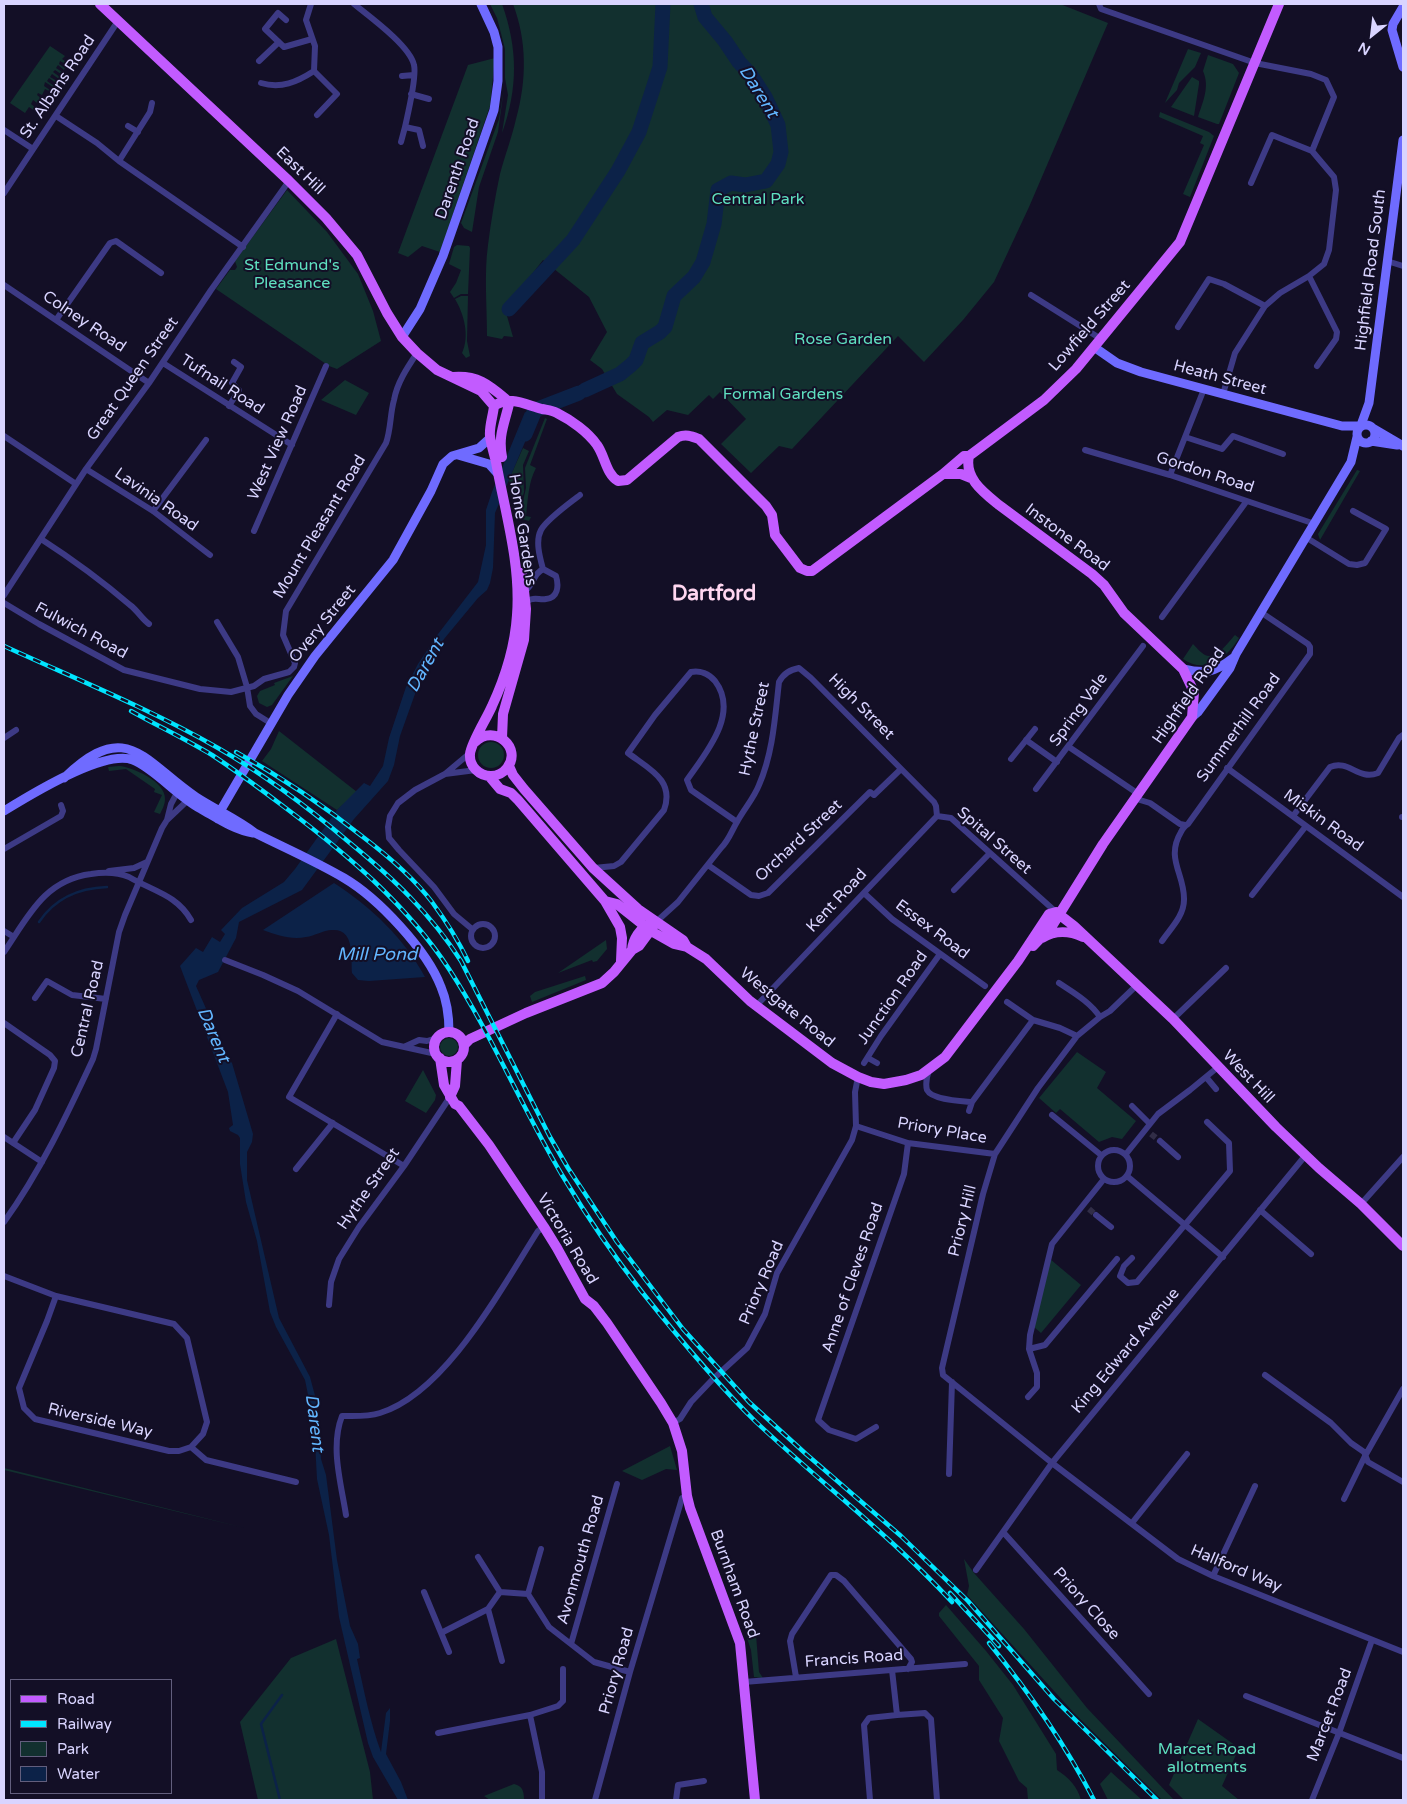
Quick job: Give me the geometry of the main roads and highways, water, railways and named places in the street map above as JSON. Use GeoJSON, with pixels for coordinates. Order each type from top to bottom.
{"type":"FeatureCollection","features":[{"type":"Feature","properties":{"kind":"main road","name":"East Hill"},"geometry":{"type":"LineString","coordinates":[[100,4],[289,181],[347,241],[364,267],[381,302],[402,337],[416,354],[437,370],[481,391],[494,406]]}},
{"type":"Feature","properties":{"kind":"main road","name":"Lowfield Street"},"geometry":{"type":"LineString","coordinates":[[507,400],[558,413],[577,426],[597,445],[611,474],[618,482],[627,480],[678,437],[683,435],[691,436],[699,440],[766,506],[772,515],[775,535],[796,564],[807,571],[817,568],[943,474],[964,456],[969,456],[1044,400],[1076,369],[1098,343],[1180,242],[1279,4]]}},
{"type":"Feature","properties":{"kind":"main road","name":"East Hill"},"geometry":{"type":"LineString","coordinates":[[453,377],[463,376],[480,380],[495,389],[507,400]]}},
{"type":"Feature","properties":{"kind":"main road"},"geometry":{"type":"LineString","coordinates":[[494,406],[507,400]]}},
{"type":"Feature","properties":{"kind":"main road","name":"Home Gardens"},"geometry":{"type":"LineString","coordinates":[[475,742],[493,705],[507,667],[518,609],[509,516],[498,474],[497,447],[509,404],[507,400]]}},
{"type":"Feature","properties":{"kind":"main road","name":"Home Gardens"},"geometry":{"type":"LineString","coordinates":[[494,406],[490,438],[497,447],[525,591],[524,640],[503,714],[502,738]]}},
{"type":"Feature","properties":{"kind":"main road"},"geometry":{"type":"LineString","coordinates":[[969,456],[967,464],[970,474]]}},
{"type":"Feature","properties":{"kind":"main road"},"geometry":{"type":"LineString","coordinates":[[954,464],[970,474]]}},
{"type":"Feature","properties":{"kind":"main road"},"geometry":{"type":"LineString","coordinates":[[943,474],[970,474]]}},
{"type":"Feature","properties":{"kind":"main road","name":"Instone Road"},"geometry":{"type":"LineString","coordinates":[[970,474],[999,505],[1104,585],[1130,619],[1182,669],[1194,692],[1192,717]]}},
{"type":"Feature","properties":{"kind":"main road"},"geometry":{"type":"LineString","coordinates":[[516,627],[522,619],[525,602]]}},
{"type":"Feature","properties":{"kind":"main road","name":"Highfield Road"},"geometry":{"type":"LineString","coordinates":[[1018,961],[1040,939],[1068,900],[1103,844],[1192,717]]}},
{"type":"Feature","properties":{"kind":"main road"},"geometry":{"type":"LineString","coordinates":[[490,735],[502,738],[511,749],[512,757],[509,766],[500,774],[489,776],[481,774],[472,764],[470,753],[475,742],[484,736],[490,735]]}},
{"type":"Feature","properties":{"kind":"main road"},"geometry":{"type":"LineString","coordinates":[[509,766],[524,790],[593,868],[650,926]]}},
{"type":"Feature","properties":{"kind":"main road"},"geometry":{"type":"LineString","coordinates":[[489,776],[500,789],[518,800],[605,901],[620,927],[622,938],[621,962]]}},
{"type":"Feature","properties":{"kind":"main road"},"geometry":{"type":"LineString","coordinates":[[1068,900],[1067,912],[1074,926]]}},
{"type":"Feature","properties":{"kind":"main road"},"geometry":{"type":"LineString","coordinates":[[605,901],[617,904],[650,926],[683,940],[687,947]]}},
{"type":"Feature","properties":{"kind":"main road"},"geometry":{"type":"LineString","coordinates":[[1058,913],[1074,926]]}},
{"type":"Feature","properties":{"kind":"main road","name":"Highfield Road"},"geometry":{"type":"LineString","coordinates":[[884,1084],[906,1080],[929,1070],[952,1048],[1018,961],[1050,914],[1058,913]]}},
{"type":"Feature","properties":{"kind":"main road","name":"Westgate Road"},"geometry":{"type":"LineString","coordinates":[[650,926],[674,944],[687,947],[706,959],[750,1001],[832,1063],[858,1077],[884,1084]]}},
{"type":"Feature","properties":{"kind":"main road","name":"Hythe Street"},"geometry":{"type":"LineString","coordinates":[[464,1045],[470,1039],[602,983],[632,950],[632,944],[650,926]]}},
{"type":"Feature","properties":{"kind":"main road","name":"West Hill"},"geometry":{"type":"LineString","coordinates":[[1074,926],[1173,1019],[1305,1156],[1361,1204],[1403,1246]]}},
{"type":"Feature","properties":{"kind":"main road","name":"Highfield Road"},"geometry":{"type":"LineString","coordinates":[[1040,939],[1055,932],[1070,932],[1088,940]]}},
{"type":"Feature","properties":{"kind":"main road","name":"Victoria Road"},"geometry":{"type":"LineString","coordinates":[[450,1097],[454,1086],[457,1060],[463,1053],[464,1045],[461,1037],[450,1032],[441,1034],[437,1038],[434,1048],[438,1056],[444,1085],[450,1097],[489,1145],[544,1227],[585,1299],[594,1306],[607,1323],[661,1403],[673,1423],[679,1439]]}},
{"type":"Feature","properties":{"kind":"main road"},"geometry":{"type":"LineString","coordinates":[[438,1056],[446,1062],[457,1060]]}},
{"type":"Feature","properties":{"kind":"main road","name":"Victoria Road"},"geometry":{"type":"LineString","coordinates":[[454,1086],[459,1106]]}},
{"type":"Feature","properties":{"kind":"main road","name":"Burnham Road"},"geometry":{"type":"LineString","coordinates":[[679,1439],[687,1496],[740,1643],[755,1800]]}},
{"type":"Feature","properties":{"kind":"water"},"geometry":{"type":"Polygon","coordinates":[[[525,412],[536,416],[495,513],[493,568],[490,583],[487,590],[444,639],[420,680],[400,736],[394,765],[388,781],[354,819],[302,890],[239,922],[236,938],[218,972],[199,980],[196,986],[223,1053],[232,1063],[253,1134],[252,1142],[247,1152],[247,1180],[279,1318],[310,1377],[317,1403],[321,1459],[326,1475],[337,1560],[350,1626],[358,1644],[360,1658],[357,1659],[370,1718],[381,1752],[386,1713],[390,1708],[386,1754],[408,1800],[398,1800],[373,1757],[368,1743],[339,1617],[329,1535],[317,1479],[314,1424],[305,1380],[276,1327],[270,1312],[257,1241],[246,1202],[240,1164],[240,1138],[230,1131],[229,1128],[233,1125],[228,1092],[180,966],[196,948],[203,952],[212,937],[220,942],[225,934],[221,930],[242,908],[284,882],[337,810],[364,783],[370,786],[383,766],[389,738],[406,687],[418,664],[438,634],[478,582],[486,545],[486,510],[525,412]]]}},
{"type":"Feature","properties":{"kind":"water","name":"Mill Pond"},"geometry":{"type":"Polygon","coordinates":[[[334,883],[361,902],[386,924],[407,949],[425,977],[358,980],[352,973],[350,945],[345,934],[329,930],[295,938],[263,930],[334,883]]]}},
{"type":"Feature","properties":{"kind":"waterway","name":"Darent"},"geometry":{"type":"LineString","coordinates":[[509,309],[573,240],[618,171],[639,132],[660,67],[663,4]]}},
{"type":"Feature","properties":{"kind":"waterway","name":"Darent"},"geometry":{"type":"LineString","coordinates":[[585,390],[620,374],[636,360],[642,343],[665,327],[674,296],[694,277],[703,262],[714,224],[718,190],[731,183],[745,185],[766,181],[778,164],[781,152],[778,125],[765,97],[751,75],[705,17],[701,4]]}},
{"type":"Feature","properties":{"kind":"waterway","name":"Darent"},"geometry":{"type":"LineString","coordinates":[[525,434],[535,410],[579,393]]}},
{"type":"Feature","properties":{"kind":"waterway"},"geometry":{"type":"LineString","coordinates":[[39,922],[52,907],[68,896],[77,892],[107,887]]}},
{"type":"Feature","properties":{"kind":"waterway"},"geometry":{"type":"LineString","coordinates":[[280,1800],[261,1724],[282,1695]]}},
{"type":"Feature","properties":{"kind":"tunnel"},"geometry":{"type":"LineString","coordinates":[[1151,1134],[1160,1141]]}},
{"type":"Feature","properties":{"kind":"tunnel"},"geometry":{"type":"LineString","coordinates":[[1089,1209],[1096,1215]]}},
{"type":"Feature","properties":{"kind":"railway"},"geometry":{"type":"LineString","coordinates":[[4,646],[139,707],[235,758],[319,817],[382,870],[424,912],[461,961],[550,1137],[568,1168],[617,1242],[683,1329],[749,1402],[901,1536],[968,1601],[1054,1699],[1157,1800]]}},
{"type":"Feature","properties":{"kind":"railway"},"geometry":{"type":"LineString","coordinates":[[131,711],[212,755],[287,809],[354,863],[415,923],[465,994],[562,1175],[600,1235],[642,1292],[697,1359],[756,1422],[905,1555],[952,1602]]}},
{"type":"Feature","properties":{"kind":"railway"},"geometry":{"type":"LineString","coordinates":[[236,752],[285,781],[317,803],[348,825],[400,867],[432,902],[452,931],[468,961]]}},
{"type":"Feature","properties":{"kind":"railway"},"geometry":{"type":"LineString","coordinates":[[950,1593],[999,1646]]}},
{"type":"Feature","properties":{"kind":"railway"},"geometry":{"type":"LineString","coordinates":[[989,1643],[1046,1719],[1094,1800]]}},
{"type":"Feature","properties":{"kind":"district","name":"Dartford"},"geometry":{"type":"Point","coordinates":[714,594]}},
{"type":"Feature","properties":{"kind":"park label","name":"Central Park"},"geometry":{"type":"Point","coordinates":[758,200]}},
{"type":"Feature","properties":{"kind":"park label","name":"St Edmund's Pleasance"},"geometry":{"type":"Point","coordinates":[292,275]}},
{"type":"Feature","properties":{"kind":"park label","name":"Rose Garden"},"geometry":{"type":"Point","coordinates":[843,340]}},
{"type":"Feature","properties":{"kind":"park label","name":"Formal Gardens"},"geometry":{"type":"Point","coordinates":[783,395]}},
{"type":"Feature","properties":{"kind":"park label","name":"Marcet Road allotments"},"geometry":{"type":"Point","coordinates":[1207,1759]}}]}
